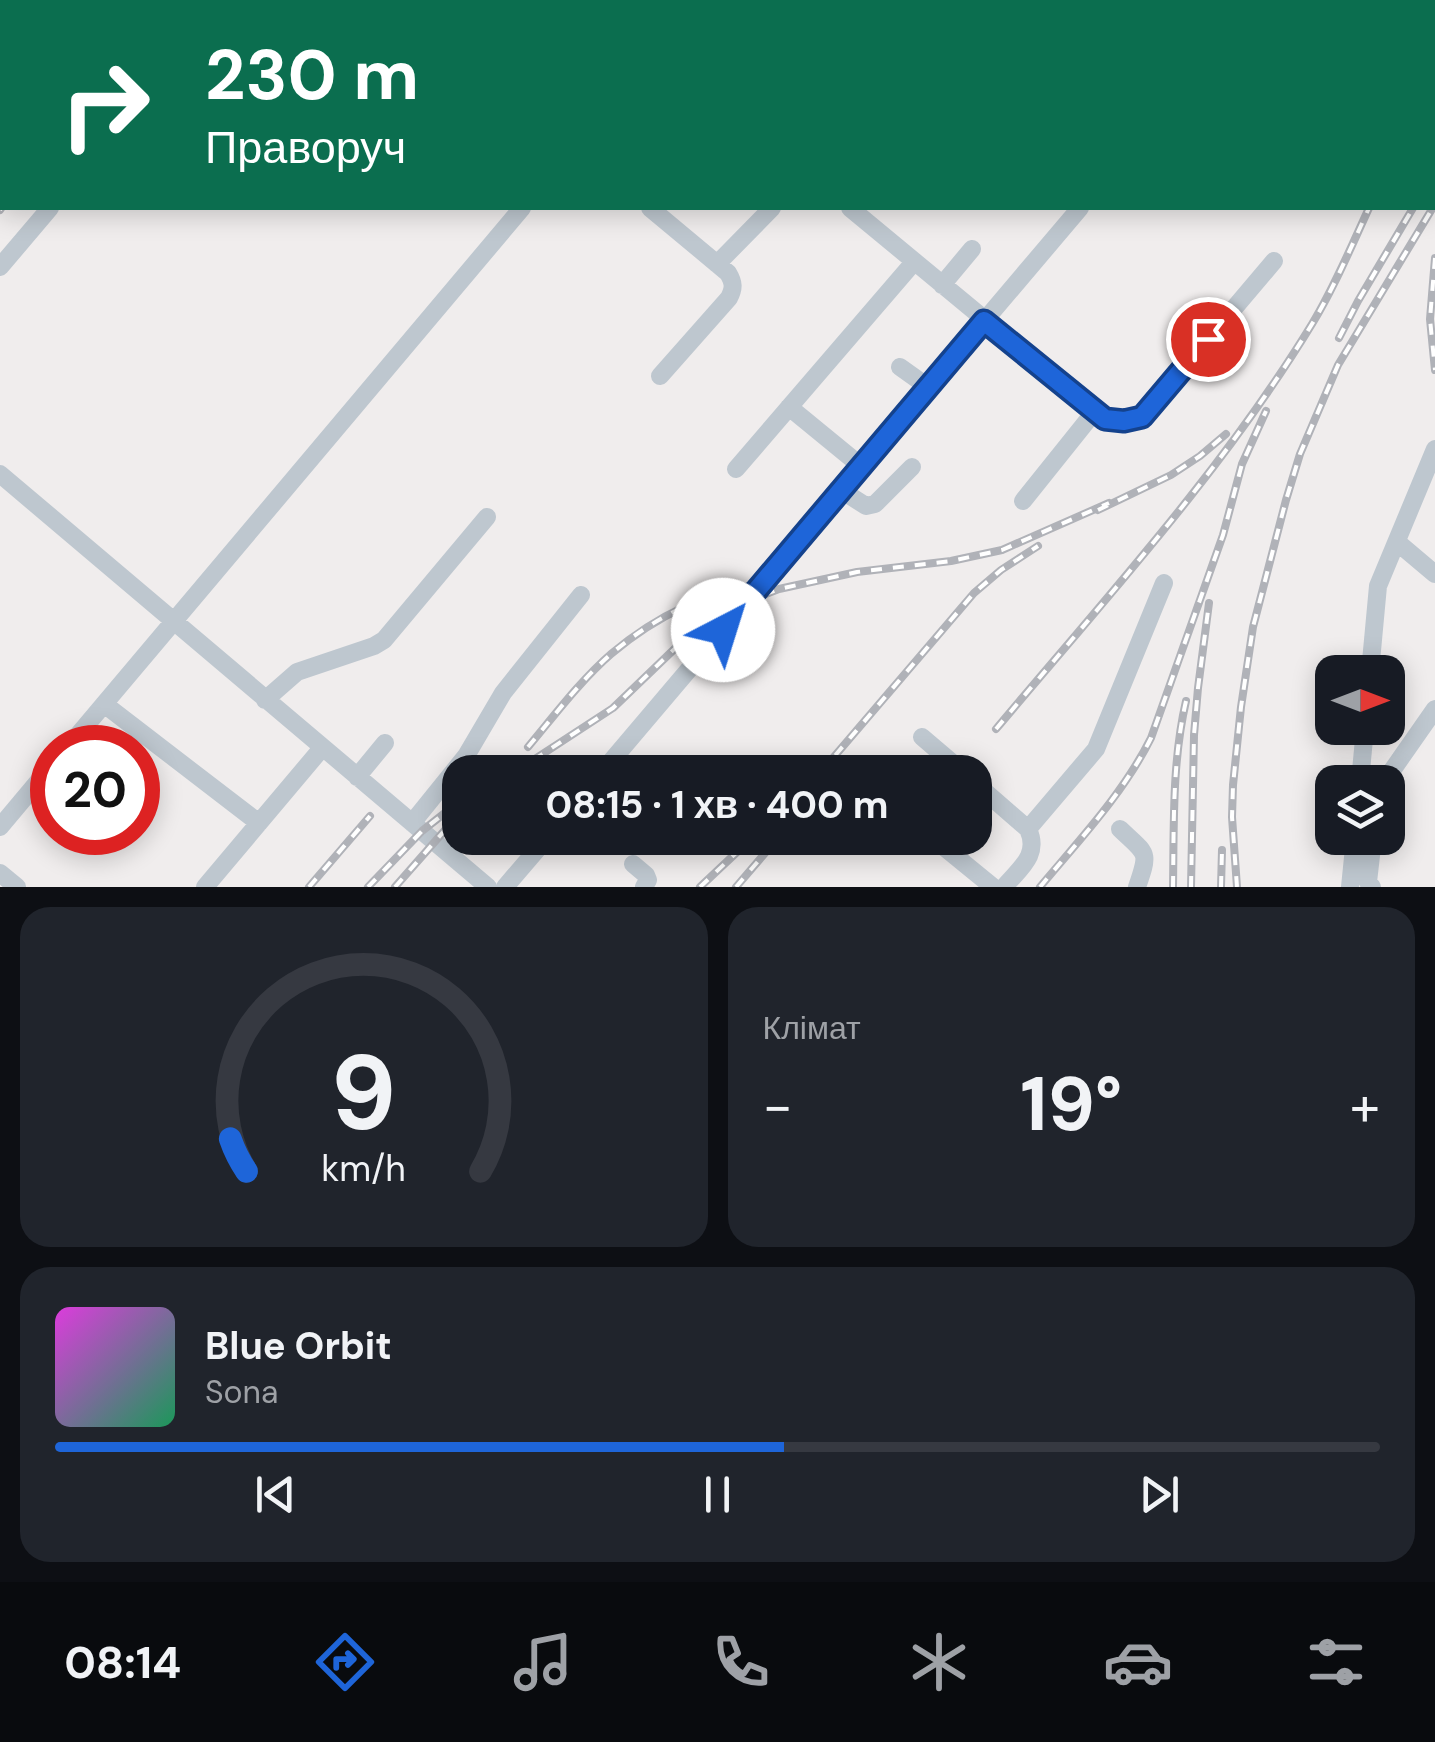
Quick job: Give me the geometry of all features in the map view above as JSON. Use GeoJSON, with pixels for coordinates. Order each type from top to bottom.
{"type":"FeatureCollection","features":[{"type":"Feature","properties":{"kind":"lane"},"geometry":{"type":"LineString","coordinates":[[0,267],[48,210]]}},
{"type":"Feature","properties":{"kind":"lane"},"geometry":{"type":"LineString","coordinates":[[86,725],[520,210]]}},
{"type":"Feature","properties":{"kind":"lane"},"geometry":{"type":"LineString","coordinates":[[652,210],[733,281],[729,298],[660,376]]}},
{"type":"Feature","properties":{"kind":"lane"},"geometry":{"type":"LineString","coordinates":[[717,264],[770,210]]}},
{"type":"Feature","properties":{"kind":"lane"},"geometry":{"type":"LineString","coordinates":[[852,210],[1105,419],[1124,421],[1142,417],[1274,261]]}},
{"type":"Feature","properties":{"kind":"lane"},"geometry":{"type":"LineString","coordinates":[[616,755],[1078,210]]}},
{"type":"Feature","properties":{"kind":"lane"},"geometry":{"type":"LineString","coordinates":[[942,285],[972,249]]}},
{"type":"Feature","properties":{"kind":"lane"},"geometry":{"type":"LineString","coordinates":[[736,469],[914,262]]}},
{"type":"Feature","properties":{"kind":"lane"},"geometry":{"type":"LineString","coordinates":[[900,367],[928,388]]}},
{"type":"Feature","properties":{"kind":"lane"},"geometry":{"type":"LineString","coordinates":[[789,407],[861,466]]}},
{"type":"Feature","properties":{"kind":"lane"},"geometry":{"type":"LineString","coordinates":[[1024,501],[1095,411]]}},
{"type":"Feature","properties":{"kind":"lane"},"geometry":{"type":"LineString","coordinates":[[1372,655],[1378,586],[1435,449]]}},
{"type":"Feature","properties":{"kind":"lane"},"geometry":{"type":"LineString","coordinates":[[841,490],[866,506],[876,504],[912,467]]}},
{"type":"Feature","properties":{"kind":"lane"},"geometry":{"type":"LineString","coordinates":[[0,474],[488,887]]}},
{"type":"Feature","properties":{"kind":"lane"},"geometry":{"type":"LineString","coordinates":[[265,700],[296,672],[384,640],[487,517]]}},
{"type":"Feature","properties":{"kind":"lane"},"geometry":{"type":"LineString","coordinates":[[1397,542],[1435,574]]}},
{"type":"Feature","properties":{"kind":"lane"},"geometry":{"type":"LineString","coordinates":[[1028,829],[1096,749],[1164,583]]}},
{"type":"Feature","properties":{"kind":"lane"},"geometry":{"type":"LineString","coordinates":[[412,823],[466,756],[503,693],[581,596]]}},
{"type":"Feature","properties":{"kind":"lane"},"geometry":{"type":"LineString","coordinates":[[104,704],[258,823]]}},
{"type":"Feature","properties":{"kind":"lane"},"geometry":{"type":"LineString","coordinates":[[1396,765],[1435,709]]}},
{"type":"Feature","properties":{"kind":"lane"},"geometry":{"type":"LineString","coordinates":[[922,736],[944,755]]}},
{"type":"Feature","properties":{"kind":"lane"},"geometry":{"type":"LineString","coordinates":[[358,777],[385,743]]}},
{"type":"Feature","properties":{"kind":"lane"},"geometry":{"type":"LineString","coordinates":[[205,887],[322,748]]}},
{"type":"Feature","properties":{"kind":"lane"},"geometry":{"type":"LineString","coordinates":[[0,826],[30,791]]}},
{"type":"Feature","properties":{"kind":"lane"},"geometry":{"type":"LineString","coordinates":[[992,798],[1032,837],[1031,854],[1004,887]]}},
{"type":"Feature","properties":{"kind":"lane"},"geometry":{"type":"LineString","coordinates":[[1120,829],[1144,852],[1146,861],[1137,887]]}},
{"type":"Feature","properties":{"kind":"lane"},"geometry":{"type":"LineString","coordinates":[[505,887],[532,855]]}},
{"type":"Feature","properties":{"kind":"lane"},"geometry":{"type":"LineString","coordinates":[[954,855],[993,887]]}},
{"type":"Feature","properties":{"kind":"lane"},"geometry":{"type":"LineString","coordinates":[[1350,887],[1353,855]]}},
{"type":"Feature","properties":{"kind":"lane"},"geometry":{"type":"LineString","coordinates":[[1370,855],[1368,882],[1372,887]]}},
{"type":"Feature","properties":{"kind":"lane"},"geometry":{"type":"LineString","coordinates":[[633,864],[646,875],[644,887]]}},
{"type":"Feature","properties":{"kind":"lane"},"geometry":{"type":"LineString","coordinates":[[0,873],[17,887]]}},
{"type":"Feature","properties":{"kind":"railway"},"geometry":{"type":"LineString","coordinates":[[996,729],[1162,532],[1241,430],[1320,310],[1368,210]]}},
{"type":"Feature","properties":{"kind":"railway"},"geometry":{"type":"LineString","coordinates":[[1339,338],[1412,210]]}},
{"type":"Feature","properties":{"kind":"railway"},"geometry":{"type":"LineString","coordinates":[[1237,887],[1232,817],[1241,707],[1253,627],[1286,500],[1300,454],[1338,365],[1431,210]]}},
{"type":"Feature","properties":{"kind":"railway"},"geometry":{"type":"LineString","coordinates":[[1435,258],[1430,319],[1435,370]]}},
{"type":"Feature","properties":{"kind":"railway"},"geometry":{"type":"LineString","coordinates":[[1040,887],[1114,797],[1151,738],[1223,535],[1242,464],[1266,411]]}},
{"type":"Feature","properties":{"kind":"railway"},"geometry":{"type":"LineString","coordinates":[[1098,510],[1171,475],[1226,434]]}},
{"type":"Feature","properties":{"kind":"railway"},"geometry":{"type":"LineString","coordinates":[[541,755],[613,708],[689,635],[747,601],[779,589],[857,572],[951,561],[1002,550],[1109,503]]}},
{"type":"Feature","properties":{"kind":"railway"},"geometry":{"type":"LineString","coordinates":[[836,755],[974,593],[1038,546]]}},
{"type":"Feature","properties":{"kind":"railway"},"geometry":{"type":"LineString","coordinates":[[528,747],[600,664],[648,627],[707,597],[773,582]]}},
{"type":"Feature","properties":{"kind":"railway"},"geometry":{"type":"LineString","coordinates":[[1191,887],[1194,735],[1209,603]]}},
{"type":"Feature","properties":{"kind":"railway"},"geometry":{"type":"LineString","coordinates":[[1173,887],[1176,770],[1186,701]]}},
{"type":"Feature","properties":{"kind":"railway"},"geometry":{"type":"LineString","coordinates":[[368,887],[442,815]]}},
{"type":"Feature","properties":{"kind":"railway"},"geometry":{"type":"LineString","coordinates":[[309,887],[370,816]]}},
{"type":"Feature","properties":{"kind":"railway"},"geometry":{"type":"LineString","coordinates":[[395,887],[442,834]]}},
{"type":"Feature","properties":{"kind":"railway"},"geometry":{"type":"LineString","coordinates":[[1221,887],[1222,850]]}},
{"type":"Feature","properties":{"kind":"railway"},"geometry":{"type":"LineString","coordinates":[[700,887],[734,855]]}},
{"type":"Feature","properties":{"kind":"railway"},"geometry":{"type":"LineString","coordinates":[[736,887],[763,855]]}},
{"type":"Feature","properties":{"kind":"route"},"geometry":{"type":"LineString","coordinates":[[723,630],[984,321],[1105,419],[1124,421],[1142,417],[1208,339]]}}]}
